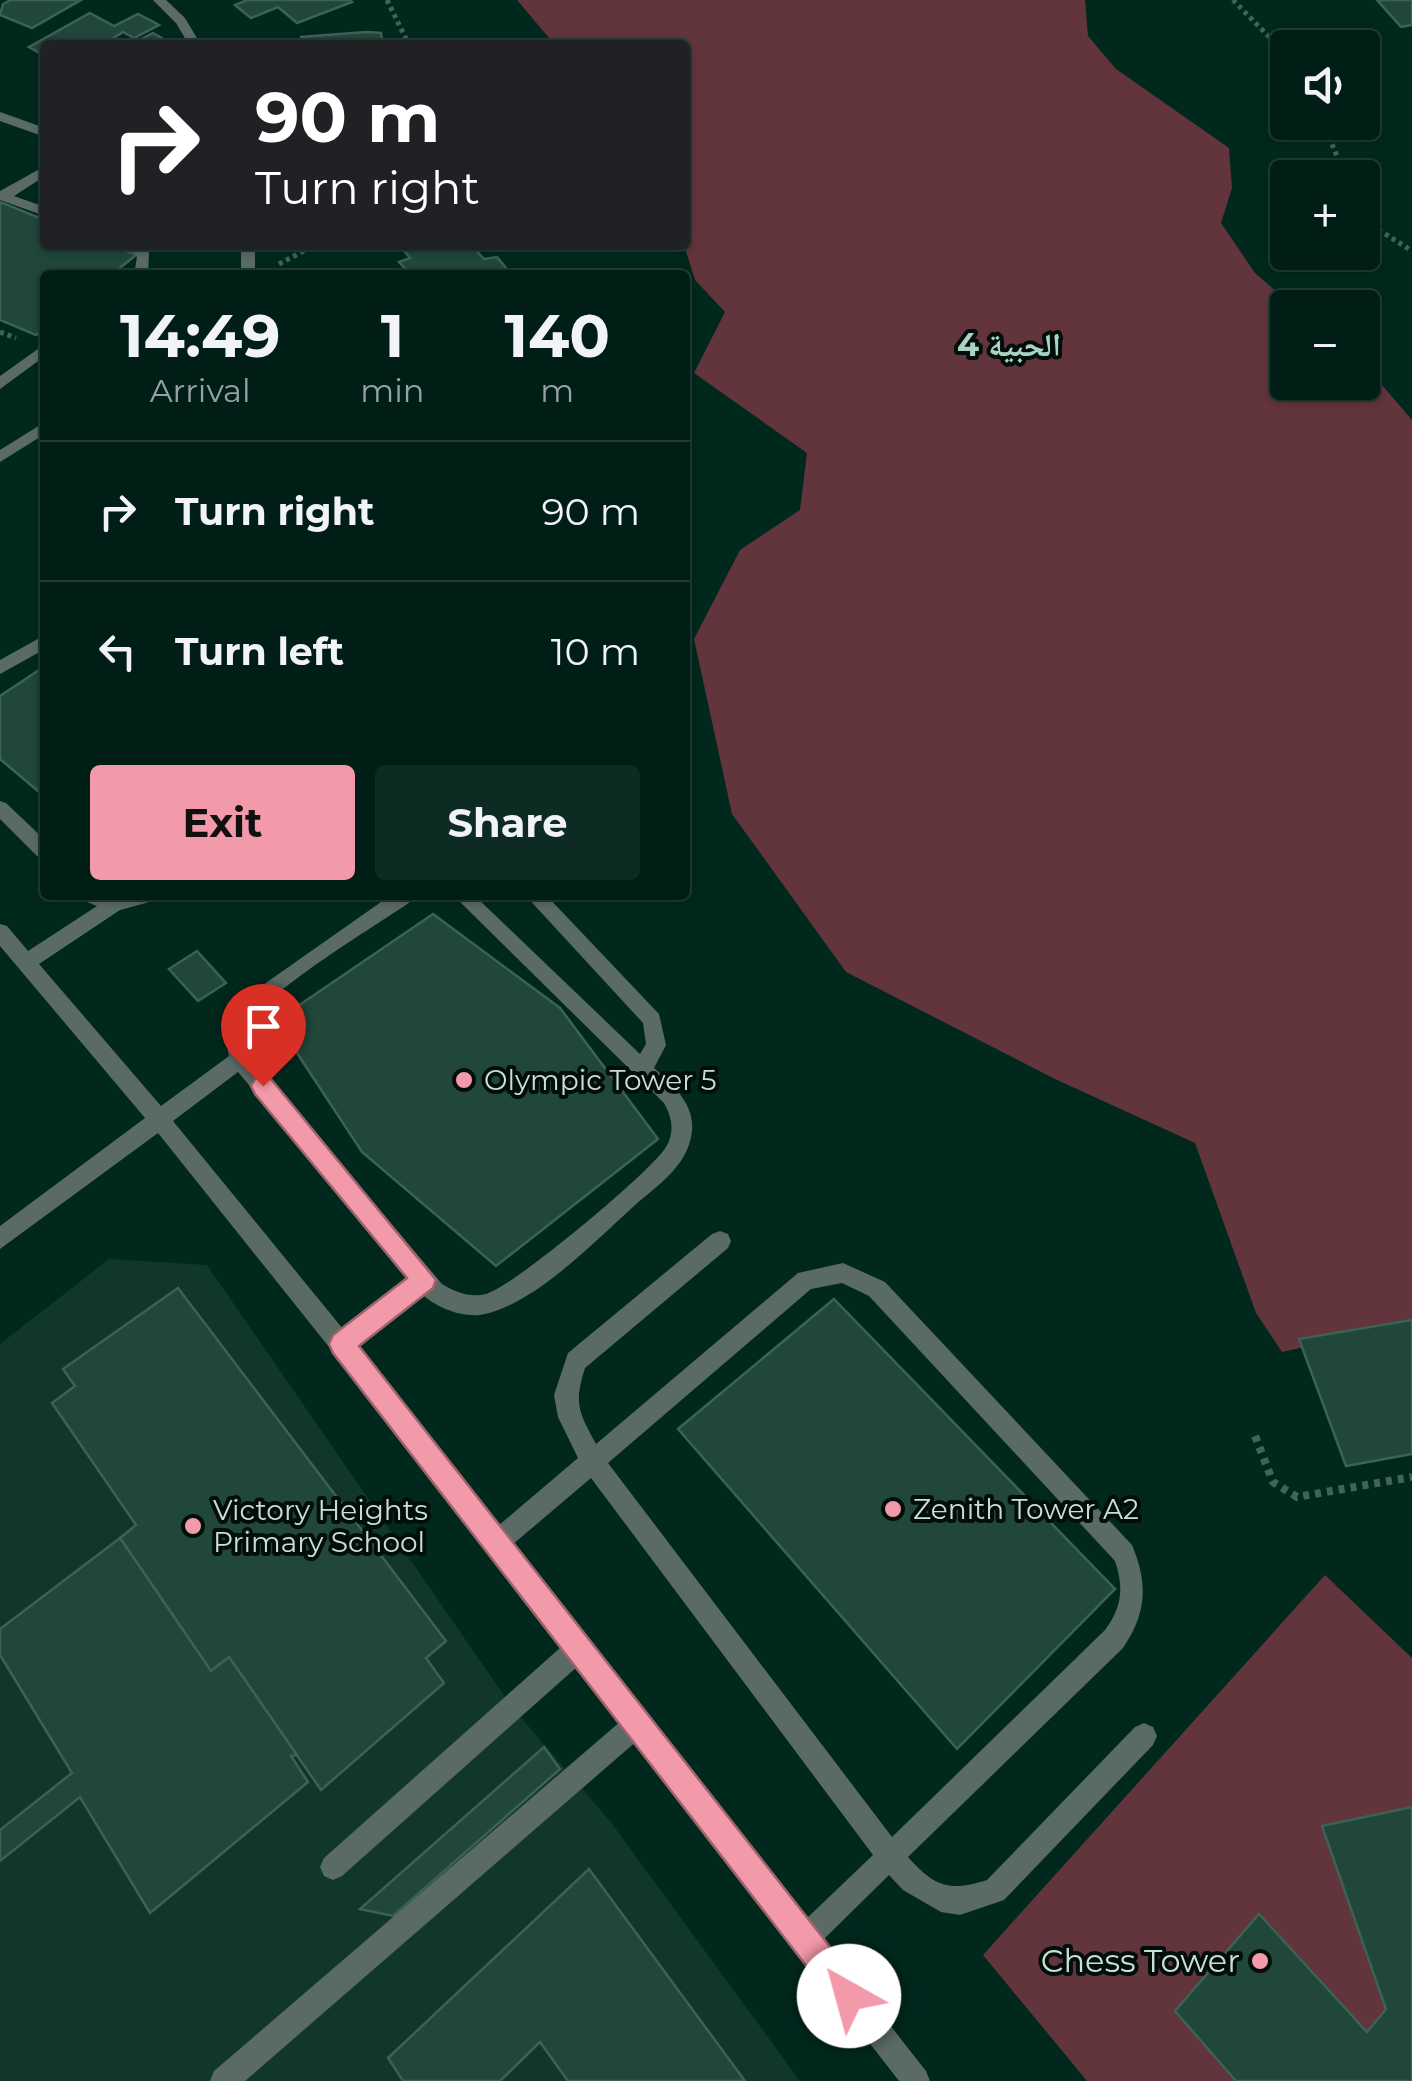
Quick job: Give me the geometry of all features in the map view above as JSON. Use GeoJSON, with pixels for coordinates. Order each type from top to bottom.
{"type":"FeatureCollection","features":[{"type":"Feature","properties":{"kind":"street"},"geometry":{"type":"LineString","coordinates":[[159,0],[181,21],[192,40]]}},
{"type":"Feature","properties":{"kind":"street"},"geometry":{"type":"LineString","coordinates":[[0,116],[40,132]]}},
{"type":"Feature","properties":{"kind":"street"},"geometry":{"type":"LineString","coordinates":[[2,196],[40,173]]}},
{"type":"Feature","properties":{"kind":"street"},"geometry":{"type":"LineString","coordinates":[[2,196],[40,210]]}},
{"type":"Feature","properties":{"kind":"street"},"geometry":{"type":"LineString","coordinates":[[0,384],[40,353]]}},
{"type":"Feature","properties":{"kind":"street"},"geometry":{"type":"LineString","coordinates":[[0,457],[40,430]]}},
{"type":"Feature","properties":{"kind":"street"},"geometry":{"type":"LineString","coordinates":[[0,668],[40,643]]}},
{"type":"Feature","properties":{"kind":"street"},"geometry":{"type":"LineString","coordinates":[[0,808],[40,847]]}},
{"type":"Feature","properties":{"kind":"street"},"geometry":{"type":"LineString","coordinates":[[103,900],[115,904]]}},
{"type":"Feature","properties":{"kind":"street"},"geometry":{"type":"LineString","coordinates":[[28,962],[115,904],[131,900]]}},
{"type":"Feature","properties":{"kind":"street"},"geometry":{"type":"LineString","coordinates":[[399,900],[249,1008],[236,1034],[240,1059],[434,1292],[465,1304],[500,1300],[516,1292],[668,1162],[680,1147],[684,1130],[682,1112],[643,1069],[467,900]]}},
{"type":"Feature","properties":{"kind":"street"},"geometry":{"type":"LineString","coordinates":[[539,900],[652,1020],[656,1045],[643,1069]]}},
{"type":"Feature","properties":{"kind":"street"},"geometry":{"type":"LineString","coordinates":[[0,932],[342,1344],[916,2081]]}},
{"type":"Feature","properties":{"kind":"street"},"geometry":{"type":"LineString","coordinates":[[0,1239],[240,1059]]}},
{"type":"Feature","properties":{"kind":"street"},"geometry":{"type":"LineString","coordinates":[[720,1241],[576,1361],[568,1378],[567,1406],[578,1437],[592,1460],[889,1856],[912,1881],[941,1899],[960,1902],[995,1891],[1144,1736]]}},
{"type":"Feature","properties":{"kind":"street"},"geometry":{"type":"LineString","coordinates":[[496,1544],[806,1280],[842,1273],[877,1289],[1124,1553],[1133,1576],[1135,1599],[1128,1622],[804,1940]]}},
{"type":"Feature","properties":{"kind":"street"},"geometry":{"type":"LineString","coordinates":[[342,1344],[424,1280]]}},
{"type":"Feature","properties":{"kind":"street"},"geometry":{"type":"LineString","coordinates":[[333,1867],[578,1649]]}},
{"type":"Feature","properties":{"kind":"street"},"geometry":{"type":"LineString","coordinates":[[224,2081],[637,1724]]}},
{"type":"Feature","properties":{"kind":"path"},"geometry":{"type":"LineString","coordinates":[[388,0],[407,40]]}},
{"type":"Feature","properties":{"kind":"path"},"geometry":{"type":"LineString","coordinates":[[1233,0],[1270,38]]}},
{"type":"Feature","properties":{"kind":"path"},"geometry":{"type":"LineString","coordinates":[[1380,230],[1412,251]]}},
{"type":"Feature","properties":{"kind":"path"},"geometry":{"type":"LineString","coordinates":[[268,269],[305,250]]}},
{"type":"Feature","properties":{"kind":"path"},"geometry":{"type":"LineString","coordinates":[[1256,1436],[1272,1482],[1287,1495],[1296,1497],[1412,1476]]}},
{"type":"Feature","properties":{"kind":"shaded area"},"geometry":{"type":"Polygon","coordinates":[[[517,0],[1085,0],[1088,36],[1116,69],[1229,148],[1232,188],[1221,223],[1255,273],[1274,290],[1270,290],[1270,400],[1380,400],[1380,383],[1412,420],[1412,1323],[1282,1352],[1256,1313],[1195,1143],[1055,1079],[846,972],[732,814],[694,639],[740,550],[800,510],[807,453],[694,373],[725,312],[695,280],[686,250],[690,250],[690,40],[551,40],[517,0]]]}},
{"type":"Feature","properties":{"kind":"shaded area","name":"Victory Heights Primary School"},"geometry":{"type":"Polygon","coordinates":[[[109,1259],[207,1265],[512,1707],[610,1821],[800,2081],[0,2081],[0,1344],[109,1259]]]}},
{"type":"Feature","properties":{"kind":"shaded area"},"geometry":{"type":"Polygon","coordinates":[[[1325,1575],[1412,1658],[1412,2081],[1087,2081],[983,1955],[1325,1575]]]}},
{"type":"Feature","properties":{"kind":"building"},"geometry":{"type":"Polygon","coordinates":[[[11,0],[81,0],[32,28],[0,15],[3,4],[11,0]]]}},
{"type":"Feature","properties":{"kind":"building"},"geometry":{"type":"Polygon","coordinates":[[[247,0],[352,2],[297,23],[278,7],[251,18],[235,5],[247,0]]]}},
{"type":"Feature","properties":{"kind":"building"},"geometry":{"type":"Polygon","coordinates":[[[1377,0],[1412,0],[1412,25],[1401,27],[1377,0]]]}},
{"type":"Feature","properties":{"kind":"building"},"geometry":{"type":"Polygon","coordinates":[[[90,13],[114,26],[138,14],[159,25],[134,38],[123,32],[111,40],[42,40],[90,13]]]}},
{"type":"Feature","properties":{"kind":"building"},"geometry":{"type":"Polygon","coordinates":[[[366,32],[381,33],[382,40],[301,40],[366,32]]]}},
{"type":"Feature","properties":{"kind":"building"},"geometry":{"type":"Polygon","coordinates":[[[153,33],[165,40],[140,40],[153,33]]]}},
{"type":"Feature","properties":{"kind":"building"},"geometry":{"type":"Polygon","coordinates":[[[40,41],[40,53],[29,47],[40,41]]]}},
{"type":"Feature","properties":{"kind":"building"},"geometry":{"type":"Polygon","coordinates":[[[0,202],[40,218],[40,250],[124,250],[136,255],[117,270],[40,270],[40,332],[36,335],[0,320],[0,202]]]}},
{"type":"Feature","properties":{"kind":"building"},"geometry":{"type":"Polygon","coordinates":[[[476,250],[484,259],[497,257],[508,270],[406,270],[399,262],[410,258],[405,252],[476,250]]]}},
{"type":"Feature","properties":{"kind":"building"},"geometry":{"type":"Polygon","coordinates":[[[40,669],[40,793],[0,759],[0,696],[40,669]]]}},
{"type":"Feature","properties":{"kind":"building","name":"Olympic Tower 5"},"geometry":{"type":"Polygon","coordinates":[[[433,914],[560,1008],[658,1139],[496,1266],[362,1152],[276,1021],[433,914]]]}},
{"type":"Feature","properties":{"kind":"building"},"geometry":{"type":"Polygon","coordinates":[[[197,951],[226,983],[198,1001],[169,969],[197,951]]]}},
{"type":"Feature","properties":{"kind":"building"},"geometry":{"type":"Polygon","coordinates":[[[178,1288],[446,1641],[426,1658],[444,1683],[321,1790],[229,1657],[211,1671],[120,1538],[136,1525],[52,1403],[75,1386],[63,1369],[178,1288]]]}},
{"type":"Feature","properties":{"kind":"building","name":"Zenith Tower A2"},"geometry":{"type":"Polygon","coordinates":[[[834,1299],[1115,1589],[957,1749],[678,1429],[834,1299]]]}},
{"type":"Feature","properties":{"kind":"building"},"geometry":{"type":"Polygon","coordinates":[[[1412,1320],[1412,1454],[1346,1466],[1299,1339],[1412,1320]]]}},
{"type":"Feature","properties":{"kind":"building"},"geometry":{"type":"Polygon","coordinates":[[[120,1538],[211,1671],[229,1657],[297,1755],[291,1756],[308,1782],[150,1913],[80,1797],[0,1861],[0,1830],[72,1773],[0,1655],[0,1629],[120,1538]]]}},
{"type":"Feature","properties":{"kind":"building"},"geometry":{"type":"Polygon","coordinates":[[[544,1747],[560,1769],[393,1916],[360,1909],[544,1747]]]}},
{"type":"Feature","properties":{"kind":"building","name":"Chess Tower"},"geometry":{"type":"Polygon","coordinates":[[[1412,1807],[1412,2081],[1236,2081],[1175,2011],[1259,1914],[1367,2032],[1386,2009],[1322,1826],[1412,1807]]]}},
{"type":"Feature","properties":{"kind":"building"},"geometry":{"type":"Polygon","coordinates":[[[589,1869],[745,2081],[568,2081],[540,2042],[500,2081],[403,2081],[388,2058],[589,1869]]]}},
{"type":"Feature","properties":{"kind":"place","name":"Olympic Tower 5"},"geometry":{"type":"Point","coordinates":[464,1080]}},
{"type":"Feature","properties":{"kind":"place","name":"Zenith Tower A2"},"geometry":{"type":"Point","coordinates":[893,1509]}},
{"type":"Feature","properties":{"kind":"place","name":"Victory Heights Primary School"},"geometry":{"type":"Point","coordinates":[193,1526]}},
{"type":"Feature","properties":{"kind":"place","name":"Chess Tower"},"geometry":{"type":"Point","coordinates":[1260,1961]}},
{"type":"Feature","properties":{"kind":"district","name":"الحبية 4"},"geometry":{"type":"Point","coordinates":[1009,345]}},
{"type":"Feature","properties":{"kind":"route"},"geometry":{"type":"LineString","coordinates":[[263,1086],[424,1280],[342,1344],[849,1996]]}}]}
